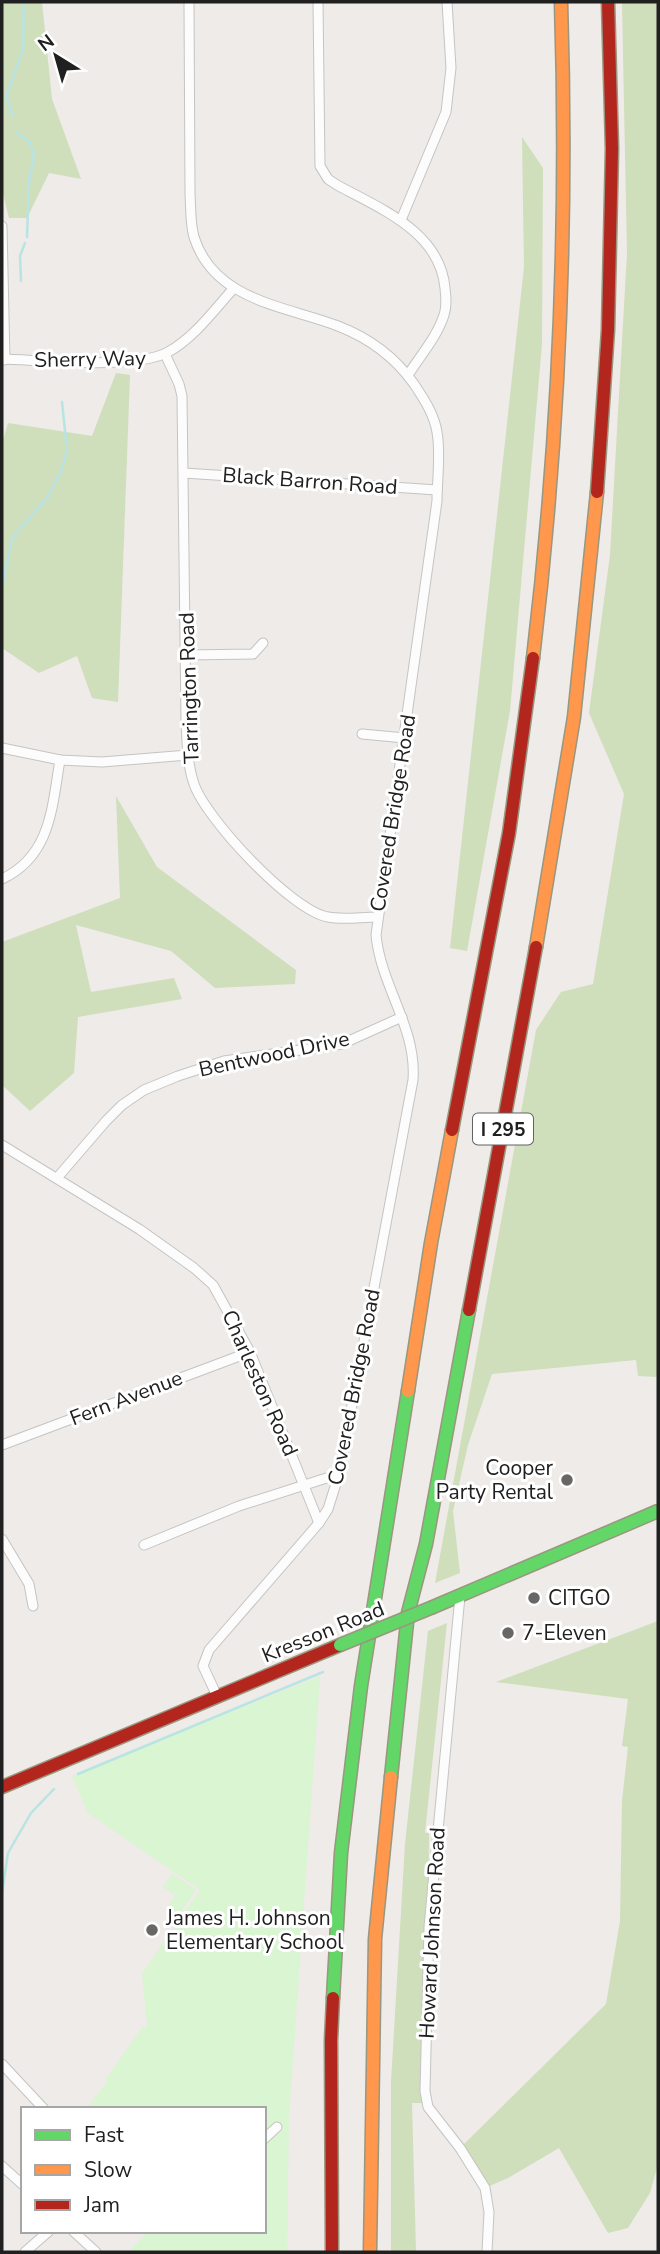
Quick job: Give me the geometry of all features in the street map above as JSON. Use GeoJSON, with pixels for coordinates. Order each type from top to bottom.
{"type":"FeatureCollection","features":[{"type":"Feature","properties":{"kind":"main road","name":"I 295"},"geometry":{"type":"LineString","coordinates":[[332,2252],[331,2040],[341,1853],[361,1686],[430,1243],[511,821],[545,559],[560,316],[563,67],[561,2]]}},
{"type":"Feature","properties":{"kind":"main road","name":"I 295"},"geometry":{"type":"LineString","coordinates":[[370,2252],[375,1939],[408,1613],[426,1544],[541,919],[574,717],[595,520],[608,330],[612,149],[608,2]]}},
{"type":"Feature","properties":{"kind":"main road","name":"Kresson Road"},"geometry":{"type":"LineString","coordinates":[[2,1787],[433,1608],[658,1511]]}},
{"type":"Feature","properties":{"kind":"street","name":"Covered Bridge Road"},"geometry":{"type":"LineString","coordinates":[[189,2],[191,223],[195,238],[210,266],[234,288],[270,306],[339,327],[386,352],[408,375],[424,398],[437,431],[437,490],[377,917],[377,952],[413,1050],[413,1080],[339,1474],[328,1509],[319,1523],[209,1650],[203,1666],[217,1696]]}},
{"type":"Feature","properties":{"kind":"street"},"geometry":{"type":"LineString","coordinates":[[318,2],[320,166],[328,179],[337,186],[401,220],[422,238],[441,265],[445,314],[436,333],[408,375]]}},
{"type":"Feature","properties":{"kind":"street"},"geometry":{"type":"LineString","coordinates":[[401,220],[446,112],[451,68],[447,2]]}},
{"type":"Feature","properties":{"kind":"street"},"geometry":{"type":"LineString","coordinates":[[2,226],[3,359]]}},
{"type":"Feature","properties":{"kind":"street","name":"Sherry Way"},"geometry":{"type":"LineString","coordinates":[[3,359],[140,362],[165,354],[187,339],[234,288]]}},
{"type":"Feature","properties":{"kind":"street","name":"Tarrington Road"},"geometry":{"type":"LineString","coordinates":[[165,354],[182,396],[188,755],[194,783],[209,811],[270,879],[306,908],[328,918],[377,917]]}},
{"type":"Feature","properties":{"kind":"street","name":"Black Barron Road"},"geometry":{"type":"LineString","coordinates":[[184,473],[437,490]]}},
{"type":"Feature","properties":{"kind":"street"},"geometry":{"type":"LineString","coordinates":[[186,654],[253,654],[263,643]]}},
{"type":"Feature","properties":{"kind":"street"},"geometry":{"type":"LineString","coordinates":[[362,734],[404,738]]}},
{"type":"Feature","properties":{"kind":"street"},"geometry":{"type":"LineString","coordinates":[[2,748],[60,760],[102,762],[188,755]]}},
{"type":"Feature","properties":{"kind":"street"},"geometry":{"type":"LineString","coordinates":[[2,879],[21,867],[43,840],[49,827],[60,760]]}},
{"type":"Feature","properties":{"kind":"street","name":"Bentwood Drive"},"geometry":{"type":"LineString","coordinates":[[57,1178],[106,1121],[122,1105],[144,1090],[224,1061],[342,1044],[402,1017]]}},
{"type":"Feature","properties":{"kind":"street","name":"Charleston Road"},"geometry":{"type":"LineString","coordinates":[[2,1145],[139,1229],[213,1285],[250,1352],[319,1523]]}},
{"type":"Feature","properties":{"kind":"street","name":"Fern Avenue"},"geometry":{"type":"LineString","coordinates":[[2,1445],[250,1352]]}},
{"type":"Feature","properties":{"kind":"street"},"geometry":{"type":"LineString","coordinates":[[144,1545],[239,1506],[339,1474]]}},
{"type":"Feature","properties":{"kind":"street"},"geometry":{"type":"LineString","coordinates":[[2,1539],[29,1584],[33,1606]]}},
{"type":"Feature","properties":{"kind":"street","name":"Howard Johnson Road"},"geometry":{"type":"LineString","coordinates":[[460,1596],[429,1927],[425,2091],[428,2107],[460,2148],[485,2188],[488,2212],[487,2252]]}},
{"type":"Feature","properties":{"kind":"street"},"geometry":{"type":"LineString","coordinates":[[2,2063],[42,2107]]}},
{"type":"Feature","properties":{"kind":"street"},"geometry":{"type":"LineString","coordinates":[[266,2136],[276,2127]]}},
{"type":"Feature","properties":{"kind":"street"},"geometry":{"type":"LineString","coordinates":[[2,2166],[21,2183]]}},
{"type":"Feature","properties":{"kind":"street"},"geometry":{"type":"LineString","coordinates":[[25,2252],[48,2233]]}},
{"type":"Feature","properties":{"kind":"street"},"geometry":{"type":"LineString","coordinates":[[75,2233],[96,2252]]}},
{"type":"Feature","properties":{"kind":"green space"},"geometry":{"type":"Polygon","coordinates":[[[2,2],[42,2],[52,99],[81,179],[49,173],[27,218],[9,218],[2,189],[2,2]]]}},
{"type":"Feature","properties":{"kind":"green space"},"geometry":{"type":"Polygon","coordinates":[[[622,2],[658,2],[658,1377],[638,1376],[636,1360],[492,1374],[468,1445],[453,1511],[460,1573],[435,1583],[536,1030],[561,992],[593,984],[624,794],[589,713],[610,555],[627,253],[622,2]]]}},
{"type":"Feature","properties":{"kind":"green space"},"geometry":{"type":"Polygon","coordinates":[[[522,137],[543,168],[542,344],[510,711],[467,951],[450,948],[524,267],[522,137]]]}},
{"type":"Feature","properties":{"kind":"green space"},"geometry":{"type":"Polygon","coordinates":[[[116,373],[130,375],[118,702],[92,698],[77,656],[39,673],[2,648],[2,438],[8,423],[92,436],[116,373]]]}},
{"type":"Feature","properties":{"kind":"green space"},"geometry":{"type":"Polygon","coordinates":[[[116,796],[157,867],[296,970],[295,984],[215,988],[171,951],[76,925],[91,992],[174,978],[182,999],[78,1017],[74,1073],[30,1111],[2,1085],[2,942],[120,898],[116,796]]]}},
{"type":"Feature","properties":{"kind":"green space"},"geometry":{"type":"Polygon","coordinates":[[[658,1621],[658,2164],[650,2193],[628,2228],[608,2233],[559,2148],[508,2178],[485,2188],[460,2148],[606,2004],[620,1921],[622,1801],[628,1747],[622,1746],[628,1699],[496,1682],[658,1621]]]}},
{"type":"Feature","properties":{"kind":"green space"},"geometry":{"type":"Polygon","coordinates":[[[447,1623],[425,1833],[429,1832],[427,2103],[412,2103],[416,2252],[391,2252],[391,2082],[405,1844],[428,1631],[447,1623]]]}},
{"type":"Feature","properties":{"kind":"green space","name":"James H. Johnson Elementary School"},"geometry":{"type":"Polygon","coordinates":[[[320,1676],[289,2116],[287,2252],[128,2252],[146,2233],[266,2233],[266,2107],[88,2107],[143,2026],[144,2028],[147,2025],[142,1974],[200,1890],[88,1813],[72,1776],[320,1676]]]}},
{"type":"Feature","properties":{"kind":"green space"},"geometry":{"type":"Polygon","coordinates":[[[172,1874],[196,1890],[177,1918],[165,1910],[175,1895],[163,1887],[172,1874]]]}},
{"type":"Feature","properties":{"kind":"waterway"},"geometry":{"type":"LineString","coordinates":[[13,117],[7,94],[23,49],[24,2]]}},
{"type":"Feature","properties":{"kind":"waterway"},"geometry":{"type":"LineString","coordinates":[[17,132],[30,143],[34,155],[29,183],[27,237]]}},
{"type":"Feature","properties":{"kind":"waterway"},"geometry":{"type":"LineString","coordinates":[[21,281],[20,256],[25,243]]}},
{"type":"Feature","properties":{"kind":"waterway"},"geometry":{"type":"LineString","coordinates":[[2,588],[12,538],[47,498],[61,472],[67,450],[62,402]]}},
{"type":"Feature","properties":{"kind":"waterway"},"geometry":{"type":"LineString","coordinates":[[78,1774],[323,1672]]}},
{"type":"Feature","properties":{"kind":"waterway"},"geometry":{"type":"LineString","coordinates":[[2,1893],[8,1853],[31,1813],[54,1789]]}},
{"type":"Feature","properties":{"kind":"traffic: fast"},"geometry":{"type":"LineString","coordinates":[[391,1777],[408,1613],[426,1544],[469,1310]]}},
{"type":"Feature","properties":{"kind":"traffic: fast"},"geometry":{"type":"LineString","coordinates":[[333,1998],[341,1853],[361,1686],[408,1391]]}},
{"type":"Feature","properties":{"kind":"traffic: fast"},"geometry":{"type":"LineString","coordinates":[[433,1607],[658,1511]]}},
{"type":"Feature","properties":{"kind":"traffic: fast"},"geometry":{"type":"LineString","coordinates":[[340,1645],[433,1607]]}},
{"type":"Feature","properties":{"kind":"traffic: slow"},"geometry":{"type":"LineString","coordinates":[[533,658],[549,495],[559,330],[563,166],[561,2]]}},
{"type":"Feature","properties":{"kind":"traffic: slow"},"geometry":{"type":"LineString","coordinates":[[536,947],[574,717],[597,492]]}},
{"type":"Feature","properties":{"kind":"traffic: slow"},"geometry":{"type":"LineString","coordinates":[[408,1391],[452,1130]]}},
{"type":"Feature","properties":{"kind":"traffic: slow"},"geometry":{"type":"LineString","coordinates":[[370,2252],[375,1939],[391,1777]]}},
{"type":"Feature","properties":{"kind":"traffic: jam"},"geometry":{"type":"LineString","coordinates":[[597,492],[608,330],[612,149],[608,2]]}},
{"type":"Feature","properties":{"kind":"traffic: jam"},"geometry":{"type":"LineString","coordinates":[[452,1130],[509,833],[533,658]]}},
{"type":"Feature","properties":{"kind":"traffic: jam"},"geometry":{"type":"LineString","coordinates":[[469,1310],[536,947]]}},
{"type":"Feature","properties":{"kind":"traffic: jam"},"geometry":{"type":"LineString","coordinates":[[2,1787],[340,1645]]}},
{"type":"Feature","properties":{"kind":"traffic: jam"},"geometry":{"type":"LineString","coordinates":[[332,2252],[333,1998]]}},
{"type":"Feature","properties":{"kind":"place","name":"Cooper Party Rental"},"geometry":{"type":"Point","coordinates":[567,1480]}},
{"type":"Feature","properties":{"kind":"place","name":"CITGO"},"geometry":{"type":"Point","coordinates":[534,1598]}},
{"type":"Feature","properties":{"kind":"place","name":"7-Eleven"},"geometry":{"type":"Point","coordinates":[508,1633]}},
{"type":"Feature","properties":{"kind":"place","name":"James H. Johnson Elementary School"},"geometry":{"type":"Point","coordinates":[152,1930]}}]}
